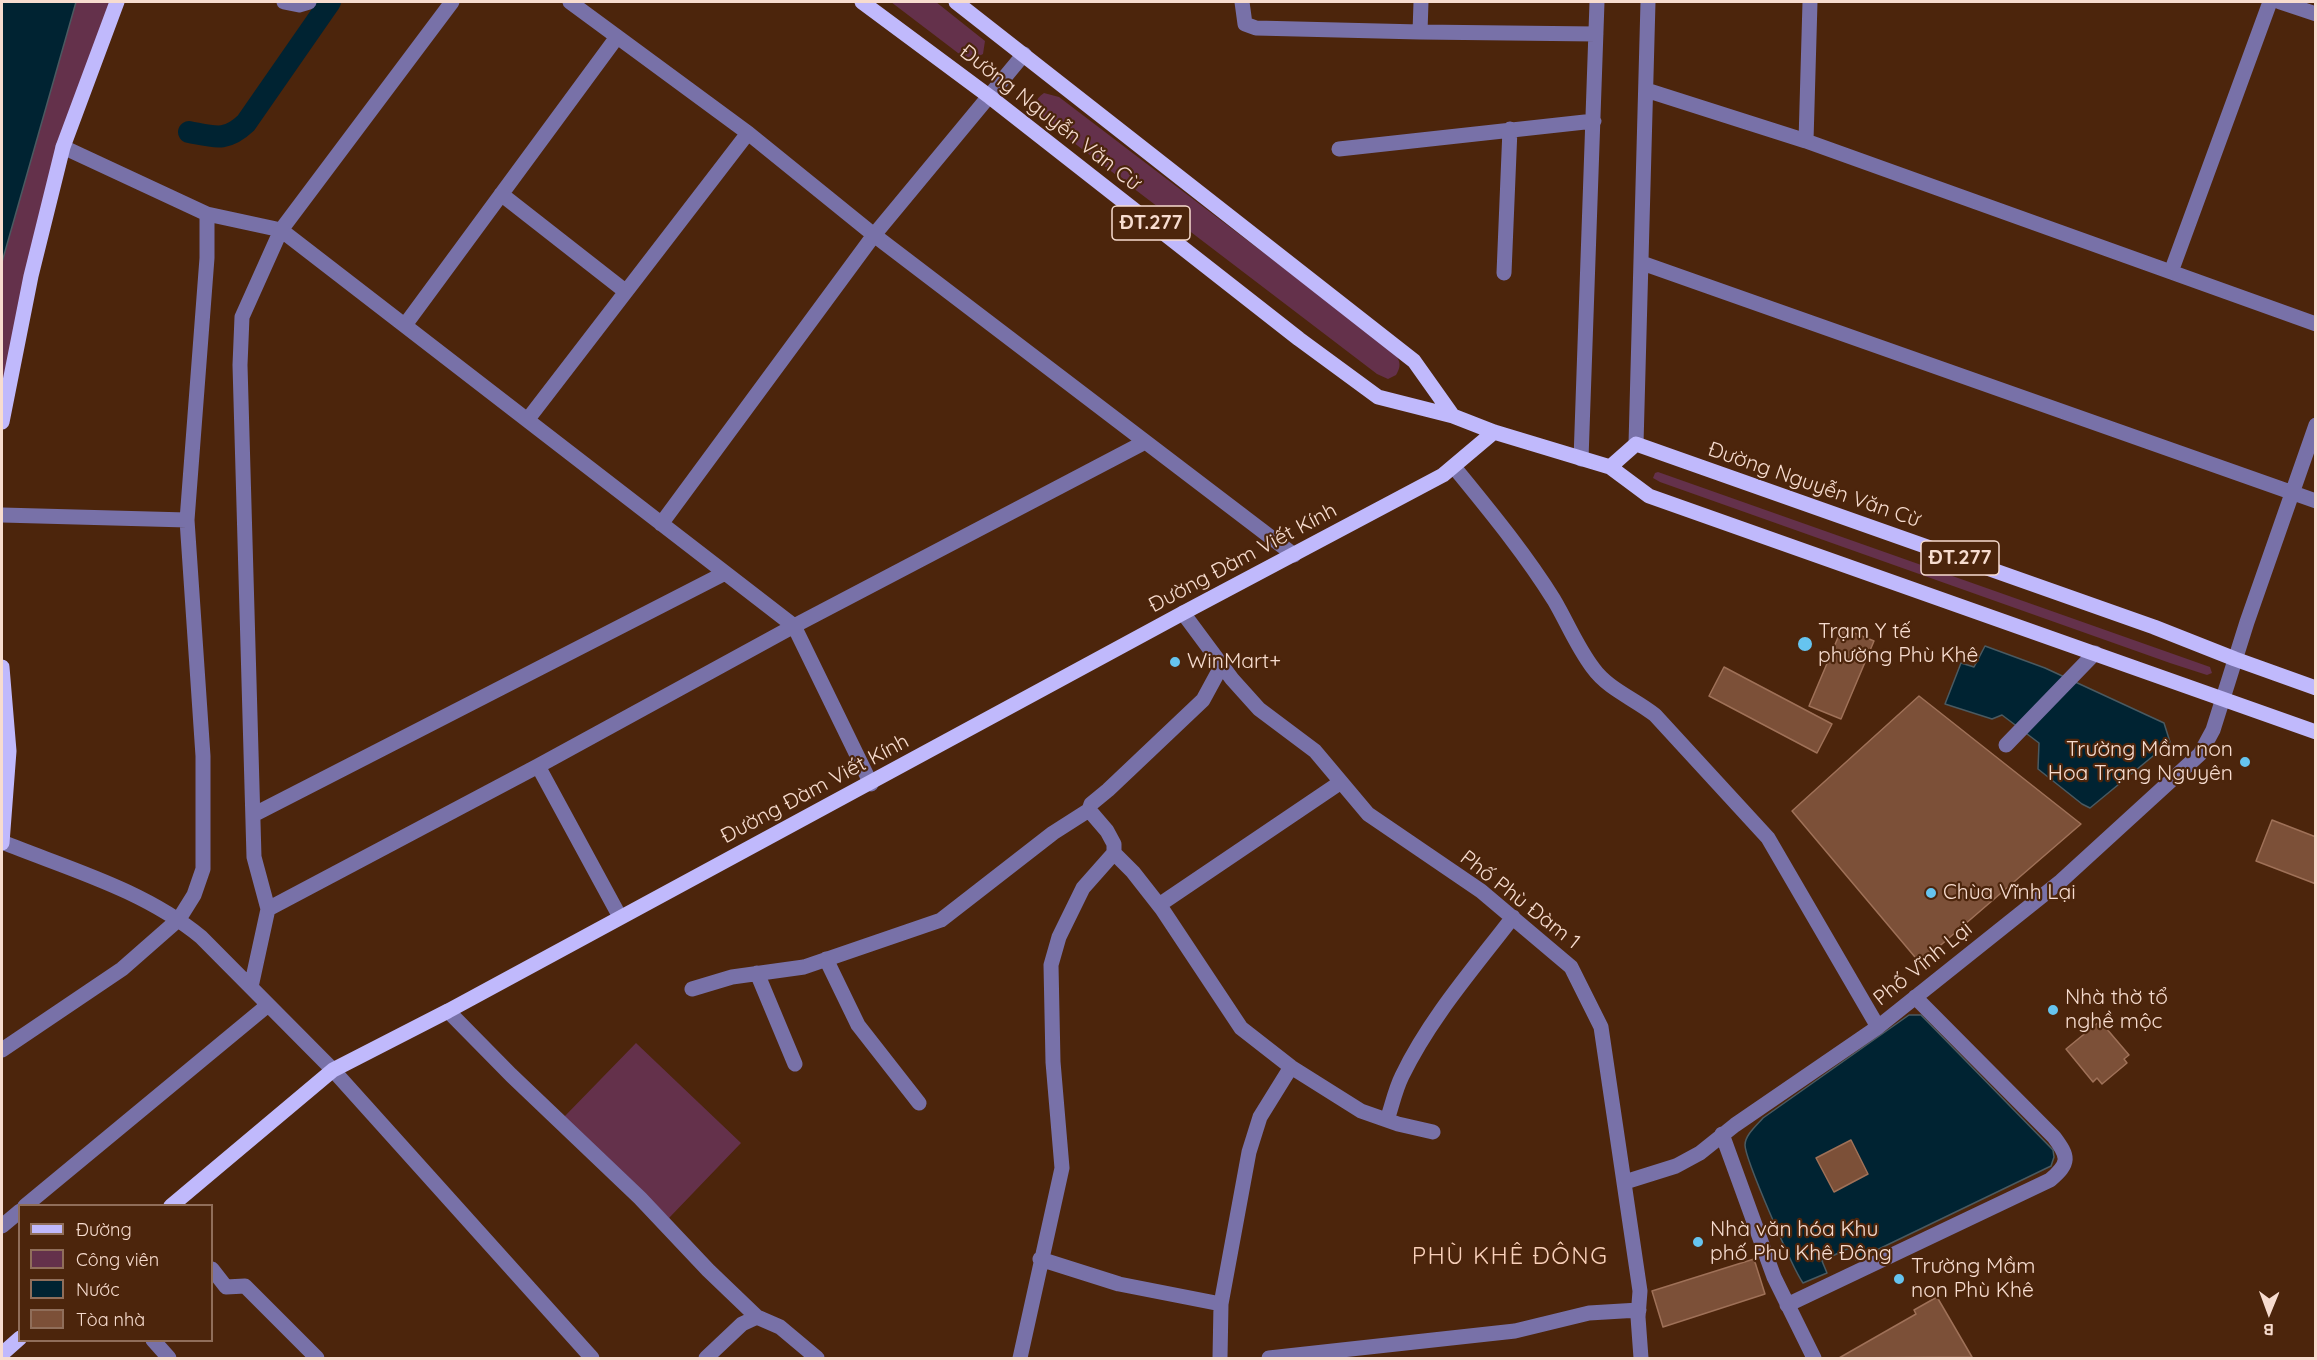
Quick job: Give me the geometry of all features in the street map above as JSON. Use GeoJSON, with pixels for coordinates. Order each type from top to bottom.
{"type":"FeatureCollection","features":[{"type":"Feature","properties":{"kind":"main road"},"geometry":{"type":"LineString","coordinates":[[2,422],[31,276],[63,147],[117,2]]}},
{"type":"Feature","properties":{"kind":"main road","name":"Đường Nguyễn Văn Cừ"},"geometry":{"type":"LineString","coordinates":[[862,2],[990,97],[1299,339],[1378,398],[1453,416],[1494,432],[1610,467],[1650,496],[2316,732]]}},
{"type":"Feature","properties":{"kind":"main road","name":"Đường Nguyễn Văn Cừ"},"geometry":{"type":"LineString","coordinates":[[956,2],[1414,361],[1453,416]]}},
{"type":"Feature","properties":{"kind":"main road","name":"Đường Đàm Viết Kính"},"geometry":{"type":"LineString","coordinates":[[173,1204],[333,1070],[448,1011],[871,784],[1183,613],[1443,475],[1494,432]]}},
{"type":"Feature","properties":{"kind":"main road"},"geometry":{"type":"LineString","coordinates":[[1610,467],[1636,444]]}},
{"type":"Feature","properties":{"kind":"main road","name":"Đường Nguyễn Văn Cừ"},"geometry":{"type":"LineString","coordinates":[[1636,444],[2154,627],[2316,688]]}},
{"type":"Feature","properties":{"kind":"main road"},"geometry":{"type":"LineString","coordinates":[[2,667],[9,751],[2,842]]}},
{"type":"Feature","properties":{"kind":"main road"},"geometry":{"type":"LineString","coordinates":[[2,1354],[18,1340]]}},
{"type":"Feature","properties":{"kind":"street"},"geometry":{"type":"LineString","coordinates":[[284,2],[299,5],[309,2]]}},
{"type":"Feature","properties":{"kind":"street"},"geometry":{"type":"LineString","coordinates":[[251,987],[268,909],[254,857],[240,365],[242,317],[281,230],[452,2]]}},
{"type":"Feature","properties":{"kind":"street"},"geometry":{"type":"LineString","coordinates":[[570,2],[748,133],[874,235],[1294,555]]}},
{"type":"Feature","properties":{"kind":"street"},"geometry":{"type":"LineString","coordinates":[[1242,2],[1245,24],[1256,28],[1420,33],[1596,34]]}},
{"type":"Feature","properties":{"kind":"street"},"geometry":{"type":"LineString","coordinates":[[1420,33],[1421,2]]}},
{"type":"Feature","properties":{"kind":"street"},"geometry":{"type":"LineString","coordinates":[[1581,459],[1597,2]]}},
{"type":"Feature","properties":{"kind":"street"},"geometry":{"type":"LineString","coordinates":[[1636,444],[1648,2]]}},
{"type":"Feature","properties":{"kind":"street"},"geometry":{"type":"LineString","coordinates":[[1806,141],[1810,2]]}},
{"type":"Feature","properties":{"kind":"street"},"geometry":{"type":"LineString","coordinates":[[2171,272],[2270,2]]}},
{"type":"Feature","properties":{"kind":"street"},"geometry":{"type":"LineString","coordinates":[[2280,2],[2316,14]]}},
{"type":"Feature","properties":{"kind":"street"},"geometry":{"type":"LineString","coordinates":[[405,326],[617,37]]}},
{"type":"Feature","properties":{"kind":"street"},"geometry":{"type":"LineString","coordinates":[[661,524],[874,235],[1024,54]]}},
{"type":"Feature","properties":{"kind":"street"},"geometry":{"type":"LineString","coordinates":[[1646,90],[1806,141],[2316,324]]}},
{"type":"Feature","properties":{"kind":"street"},"geometry":{"type":"LineString","coordinates":[[1339,149],[1594,121]]}},
{"type":"Feature","properties":{"kind":"street"},"geometry":{"type":"LineString","coordinates":[[1504,273],[1509,129]]}},
{"type":"Feature","properties":{"kind":"street"},"geometry":{"type":"LineString","coordinates":[[528,419],[748,133]]}},
{"type":"Feature","properties":{"kind":"street"},"geometry":{"type":"LineString","coordinates":[[63,147],[207,214],[281,230],[794,626],[871,784]]}},
{"type":"Feature","properties":{"kind":"street"},"geometry":{"type":"LineString","coordinates":[[501,194],[625,291]]}},
{"type":"Feature","properties":{"kind":"street"},"geometry":{"type":"LineString","coordinates":[[2,1050],[122,969],[179,920],[194,895],[203,869],[203,756],[187,520],[207,258],[207,214]]}},
{"type":"Feature","properties":{"kind":"street"},"geometry":{"type":"LineString","coordinates":[[1642,263],[2316,501]]}},
{"type":"Feature","properties":{"kind":"street","name":"Phố Vĩnh Lại"},"geometry":{"type":"LineString","coordinates":[[1625,1182],[1676,1166],[1700,1153],[1722,1134],[1878,1027],[2061,881],[2200,754],[2213,730],[2235,659],[2316,425]]}},
{"type":"Feature","properties":{"kind":"street"},"geometry":{"type":"LineString","coordinates":[[268,909],[538,766],[794,626],[1145,442]]}},
{"type":"Feature","properties":{"kind":"street"},"geometry":{"type":"LineString","coordinates":[[1454,467],[1508,533],[1554,600],[1593,668],[1619,692],[1635,699],[1655,715],[1767,838],[1878,1027]]}},
{"type":"Feature","properties":{"kind":"street"},"geometry":{"type":"LineString","coordinates":[[2,515],[187,520]]}},
{"type":"Feature","properties":{"kind":"street"},"geometry":{"type":"LineString","coordinates":[[253,815],[725,573]]}},
{"type":"Feature","properties":{"kind":"street","name":"Phố Phù Đàm 1"},"geometry":{"type":"LineString","coordinates":[[1183,613],[1222,665],[1260,709],[1315,751],[1368,814],[1481,891],[1572,967],[1601,1027],[1641,1291],[1639,1310],[1641,1359]]}},
{"type":"Feature","properties":{"kind":"street"},"geometry":{"type":"LineString","coordinates":[[2006,746],[2095,653]]}},
{"type":"Feature","properties":{"kind":"street"},"geometry":{"type":"LineString","coordinates":[[692,989],[732,977],[804,967],[941,920],[1053,833],[1089,810],[1091,804],[1203,700],[1222,665]]}},
{"type":"Feature","properties":{"kind":"street"},"geometry":{"type":"LineString","coordinates":[[538,766],[620,917]]}},
{"type":"Feature","properties":{"kind":"street"},"geometry":{"type":"LineString","coordinates":[[1159,905],[1341,782]]}},
{"type":"Feature","properties":{"kind":"street"},"geometry":{"type":"LineString","coordinates":[[1020,1359],[1040,1259],[1062,1168],[1053,1062],[1051,965],[1059,936],[1083,888],[1113,853],[1114,844],[1107,831],[1089,810]]}},
{"type":"Feature","properties":{"kind":"street"},"geometry":{"type":"LineString","coordinates":[[2,842],[155,905],[201,937],[333,1070],[592,1359]]}},
{"type":"Feature","properties":{"kind":"street"},"geometry":{"type":"LineString","coordinates":[[1113,853],[1133,872],[1159,905],[1241,1028],[1291,1067],[1360,1111],[1433,1132]]}},
{"type":"Feature","properties":{"kind":"street"},"geometry":{"type":"LineString","coordinates":[[1387,1120],[1400,1078],[1414,1053],[1432,1025],[1513,917]]}},
{"type":"Feature","properties":{"kind":"street"},"geometry":{"type":"LineString","coordinates":[[826,959],[858,1025],[919,1102]]}},
{"type":"Feature","properties":{"kind":"street"},"geometry":{"type":"LineString","coordinates":[[757,973],[795,1064]]}},
{"type":"Feature","properties":{"kind":"street"},"geometry":{"type":"LineString","coordinates":[[1787,1305],[2050,1180],[2064,1166],[2066,1158],[2064,1151],[2054,1137],[1915,998]]}},
{"type":"Feature","properties":{"kind":"street"},"geometry":{"type":"LineString","coordinates":[[27,1204],[80,1158],[268,1005]]}},
{"type":"Feature","properties":{"kind":"street"},"geometry":{"type":"LineString","coordinates":[[448,1011],[511,1075],[640,1198],[708,1270],[757,1317],[780,1327],[817,1359]]}},
{"type":"Feature","properties":{"kind":"street"},"geometry":{"type":"LineString","coordinates":[[1220,1359],[1221,1304],[1248,1152],[1260,1117],[1291,1067]]}},
{"type":"Feature","properties":{"kind":"street"},"geometry":{"type":"LineString","coordinates":[[1722,1134],[1736,1176],[1787,1305],[1814,1359]]}},
{"type":"Feature","properties":{"kind":"street"},"geometry":{"type":"LineString","coordinates":[[2,1226],[18,1212]]}},
{"type":"Feature","properties":{"kind":"street"},"geometry":{"type":"LineString","coordinates":[[1040,1259],[1119,1284],[1221,1304]]}},
{"type":"Feature","properties":{"kind":"street"},"geometry":{"type":"LineString","coordinates":[[213,1270],[226,1287],[245,1286],[317,1359]]}},
{"type":"Feature","properties":{"kind":"street"},"geometry":{"type":"LineString","coordinates":[[1269,1359],[1515,1331],[1589,1313],[1639,1310]]}},
{"type":"Feature","properties":{"kind":"street"},"geometry":{"type":"LineString","coordinates":[[706,1359],[742,1324],[757,1317]]}},
{"type":"Feature","properties":{"kind":"street"},"geometry":{"type":"LineString","coordinates":[[154,1342],[169,1359]]}},
{"type":"Feature","properties":{"kind":"green space"},"geometry":{"type":"Polygon","coordinates":[[[76,2],[117,2],[63,147],[2,422],[2,262],[76,2]]]}},
{"type":"Feature","properties":{"kind":"green space"},"geometry":{"type":"Polygon","coordinates":[[[891,2],[936,2],[985,41],[983,54],[973,59],[958,53],[891,2]]]}},
{"type":"Feature","properties":{"kind":"green space"},"geometry":{"type":"Polygon","coordinates":[[[1044,93],[1059,97],[1390,349],[1399,361],[1396,375],[1388,379],[1377,374],[1040,117],[1036,104],[1038,98],[1044,93]]]}},
{"type":"Feature","properties":{"kind":"green space"},"geometry":{"type":"Polygon","coordinates":[[[1658,472],[2210,667],[2212,673],[2207,675],[2170,663],[1660,482],[1653,478],[1658,472]]]}},
{"type":"Feature","properties":{"kind":"green space"},"geometry":{"type":"Polygon","coordinates":[[[636,1043],[741,1143],[669,1218],[564,1117],[636,1043]]]}},
{"type":"Feature","properties":{"kind":"water"},"geometry":{"type":"Polygon","coordinates":[[[2,2],[76,2],[2,262],[2,2]]]}},
{"type":"Feature","properties":{"kind":"water"},"geometry":{"type":"Polygon","coordinates":[[[1985,646],[2045,668],[2164,723],[2170,742],[2090,808],[2082,804],[2038,769],[2039,743],[2002,715],[1992,719],[1945,704],[1961,663],[1974,667],[1985,646]]]}},
{"type":"Feature","properties":{"kind":"water"},"geometry":{"type":"Polygon","coordinates":[[[1909,1015],[1921,1015],[2053,1150],[2054,1157],[2051,1166],[1856,1260],[1849,1248],[1822,1261],[1827,1273],[1803,1283],[1780,1237],[1761,1191],[1747,1154],[1745,1145],[1747,1138],[1763,1118],[1909,1015]]]}},
{"type":"Feature","properties":{"kind":"building"},"geometry":{"type":"Polygon","coordinates":[[[1842,628],[1874,641],[1841,719],[1809,706],[1842,628]]]}},
{"type":"Feature","properties":{"kind":"building"},"geometry":{"type":"Polygon","coordinates":[[[1724,667],[1832,724],[1817,753],[1709,696],[1724,667]]]}},
{"type":"Feature","properties":{"kind":"building","name":"Chùa Vĩnh Lại"},"geometry":{"type":"Polygon","coordinates":[[[1919,696],[2081,824],[1920,963],[1792,811],[1919,696]]]}},
{"type":"Feature","properties":{"kind":"building"},"geometry":{"type":"Polygon","coordinates":[[[2272,820],[2316,837],[2316,884],[2256,861],[2272,820]]]}},
{"type":"Feature","properties":{"kind":"building"},"geometry":{"type":"Polygon","coordinates":[[[2100,1021],[2129,1055],[2124,1059],[2127,1063],[2102,1084],[2097,1078],[2093,1082],[2066,1049],[2100,1021]]]}},
{"type":"Feature","properties":{"kind":"building"},"geometry":{"type":"Polygon","coordinates":[[[1851,1140],[1868,1174],[1834,1192],[1816,1158],[1851,1140]]]}},
{"type":"Feature","properties":{"kind":"building"},"geometry":{"type":"Polygon","coordinates":[[[1754,1259],[1765,1294],[1663,1327],[1652,1291],[1754,1259]]]}},
{"type":"Feature","properties":{"kind":"building"},"geometry":{"type":"Polygon","coordinates":[[[1937,1297],[1972,1357],[1839,1358],[1916,1314],[1914,1310],[1937,1297]]]}},
{"type":"Feature","properties":{"kind":"waterway"},"geometry":{"type":"LineString","coordinates":[[189,132],[226,136],[246,123],[330,2]]}},
{"type":"Feature","properties":{"kind":"place","name":"Trạm Y tế phường Phù Khê"},"geometry":{"type":"Point","coordinates":[1805,644]}},
{"type":"Feature","properties":{"kind":"place","name":"WinMart+"},"geometry":{"type":"Point","coordinates":[1175,662]}},
{"type":"Feature","properties":{"kind":"place","name":"Trường Mầm non Hoa Trạng Nguyên"},"geometry":{"type":"Point","coordinates":[2245,762]}},
{"type":"Feature","properties":{"kind":"place","name":"Chùa Vĩnh Lại"},"geometry":{"type":"Point","coordinates":[1931,893]}},
{"type":"Feature","properties":{"kind":"place","name":"Nhà thờ tổ nghề mộc"},"geometry":{"type":"Point","coordinates":[2053,1010]}},
{"type":"Feature","properties":{"kind":"place","name":"Nhà văn hóa Khu phố Phù Khê Đông"},"geometry":{"type":"Point","coordinates":[1698,1242]}},
{"type":"Feature","properties":{"kind":"place","name":"Trường Mầm non Phù Khê"},"geometry":{"type":"Point","coordinates":[1899,1279]}},
{"type":"Feature","properties":{"kind":"district","name":"PHÙ KHÊ ĐÔNG"},"geometry":{"type":"Point","coordinates":[1510,1257]}}]}
